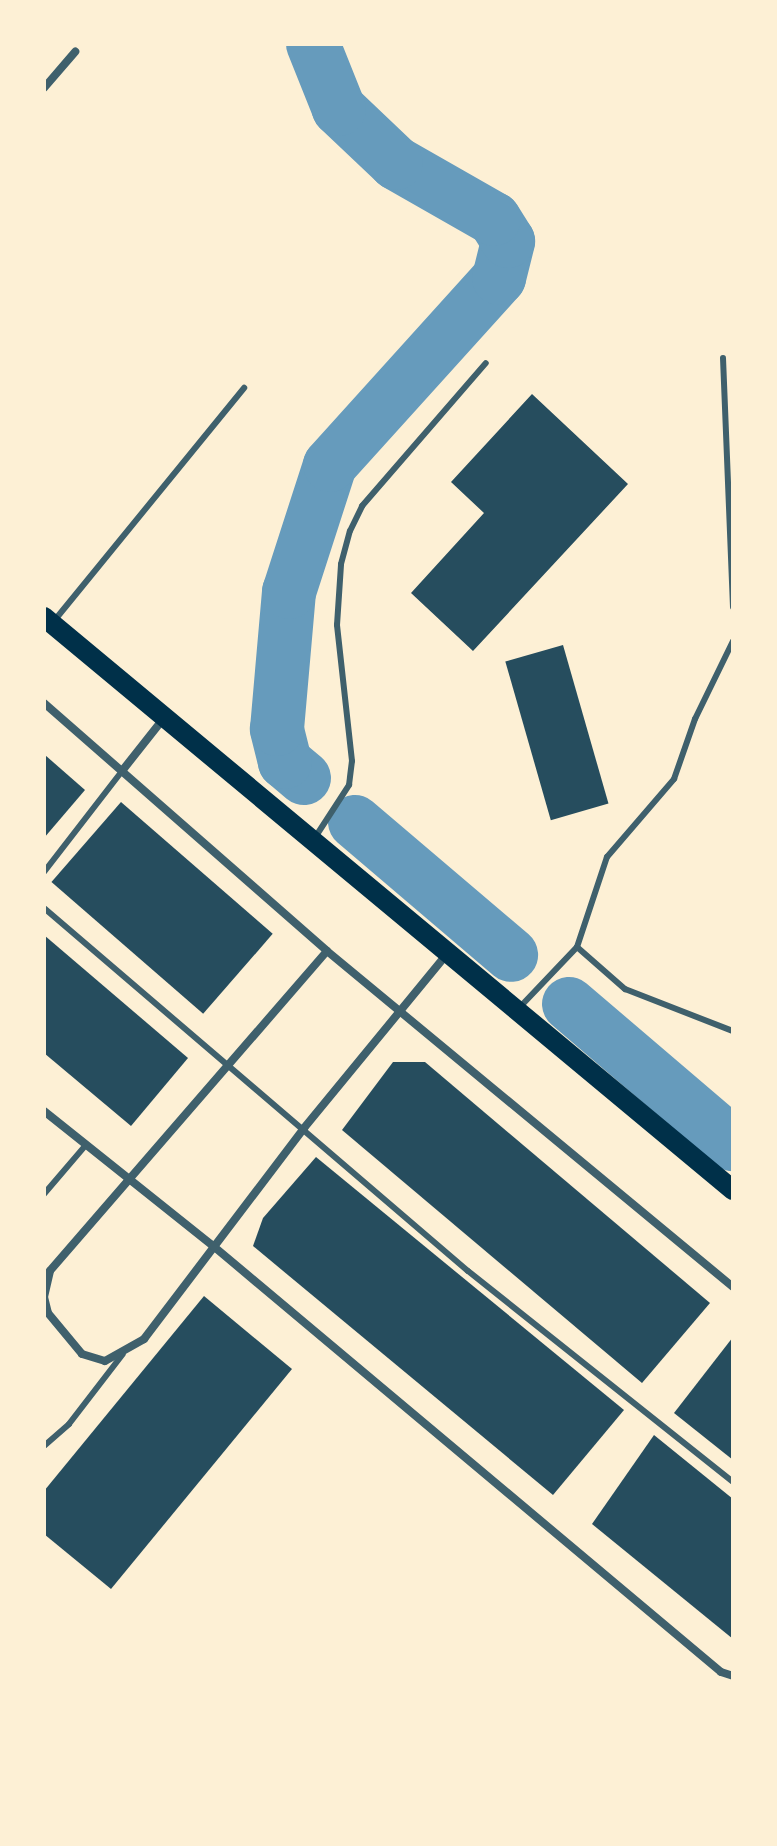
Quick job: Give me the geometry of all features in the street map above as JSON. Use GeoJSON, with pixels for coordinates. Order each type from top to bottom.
{"type":"FeatureCollection","features":[{"type":"Feature","properties":{"kind":"main road"},"geometry":{"type":"LineString","coordinates":[[48,621],[446,955],[733,1190]]}},
{"type":"Feature","properties":{"kind":"street"},"geometry":{"type":"LineString","coordinates":[[44,88],[75,52]]}},
{"type":"Feature","properties":{"kind":"street"},"geometry":{"type":"LineString","coordinates":[[44,703],[327,951],[733,1287]]}},
{"type":"Feature","properties":{"kind":"street"},"geometry":{"type":"LineString","coordinates":[[122,771],[163,718]]}},
{"type":"Feature","properties":{"kind":"street"},"geometry":{"type":"LineString","coordinates":[[327,951],[129,1184],[50,1271],[45,1284],[48,1313],[82,1354],[105,1361],[123,1354],[144,1339],[212,1245],[304,1128],[446,955]]}},
{"type":"Feature","properties":{"kind":"street"},"geometry":{"type":"LineString","coordinates":[[44,1111],[129,1184],[212,1245],[721,1672],[733,1676]]}},
{"type":"Feature","properties":{"kind":"lane"},"geometry":{"type":"LineString","coordinates":[[723,358],[733,607]]}},
{"type":"Feature","properties":{"kind":"lane"},"geometry":{"type":"LineString","coordinates":[[311,842],[349,785],[352,761],[337,625],[341,564],[350,531],[362,506],[486,363]]}},
{"type":"Feature","properties":{"kind":"lane"},"geometry":{"type":"LineString","coordinates":[[48,621],[244,388]]}},
{"type":"Feature","properties":{"kind":"lane"},"geometry":{"type":"LineString","coordinates":[[517,1011],[577,947],[607,857],[674,779],[695,719],[733,641]]}},
{"type":"Feature","properties":{"kind":"lane"},"geometry":{"type":"LineString","coordinates":[[44,872],[122,771]]}},
{"type":"Feature","properties":{"kind":"lane"},"geometry":{"type":"LineString","coordinates":[[44,908],[230,1064],[468,1271],[733,1482]]}},
{"type":"Feature","properties":{"kind":"lane"},"geometry":{"type":"LineString","coordinates":[[577,947],[625,989],[733,1031]]}},
{"type":"Feature","properties":{"kind":"lane"},"geometry":{"type":"LineString","coordinates":[[44,1194],[85,1146]]}},
{"type":"Feature","properties":{"kind":"lane"},"geometry":{"type":"LineString","coordinates":[[44,1446],[69,1424],[123,1354]]}},
{"type":"Feature","properties":{"kind":"building"},"geometry":{"type":"Polygon","coordinates":[[[532,394],[628,484],[473,651],[411,593],[484,513],[451,482],[532,394]]]}},
{"type":"Feature","properties":{"kind":"building"},"geometry":{"type":"Polygon","coordinates":[[[563,645],[608,804],[551,820],[505,662],[563,645]]]}},
{"type":"Feature","properties":{"kind":"building"},"geometry":{"type":"Polygon","coordinates":[[[44,757],[85,790],[44,838],[44,757]]]}},
{"type":"Feature","properties":{"kind":"building"},"geometry":{"type":"Polygon","coordinates":[[[121,802],[273,934],[203,1014],[51,882],[121,802]]]}},
{"type":"Feature","properties":{"kind":"building"},"geometry":{"type":"Polygon","coordinates":[[[44,935],[188,1058],[131,1126],[44,1053],[44,935]]]}},
{"type":"Feature","properties":{"kind":"building"},"geometry":{"type":"Polygon","coordinates":[[[393,1062],[425,1062],[710,1303],[642,1383],[342,1130],[393,1062]]]}},
{"type":"Feature","properties":{"kind":"building"},"geometry":{"type":"Polygon","coordinates":[[[316,1157],[624,1410],[553,1495],[253,1246],[263,1218],[316,1157]]]}},
{"type":"Feature","properties":{"kind":"building"},"geometry":{"type":"Polygon","coordinates":[[[204,1296],[292,1369],[111,1589],[44,1534],[44,1491],[204,1296]]]}},
{"type":"Feature","properties":{"kind":"building"},"geometry":{"type":"Polygon","coordinates":[[[733,1337],[733,1460],[674,1413],[733,1337]]]}},
{"type":"Feature","properties":{"kind":"building"},"geometry":{"type":"Polygon","coordinates":[[[654,1435],[733,1499],[733,1639],[592,1524],[654,1435]]]}},
{"type":"Feature","properties":{"kind":"waterway"},"geometry":{"type":"LineString","coordinates":[[304,778],[285,762],[277,729],[289,592],[330,465],[499,278],[508,241],[494,219],[396,163],[339,109],[313,44]]}},
{"type":"Feature","properties":{"kind":"waterway"},"geometry":{"type":"LineString","coordinates":[[355,822],[511,955]]}},
{"type":"Feature","properties":{"kind":"waterway"},"geometry":{"type":"LineString","coordinates":[[569,1004],[733,1144]]}}]}
